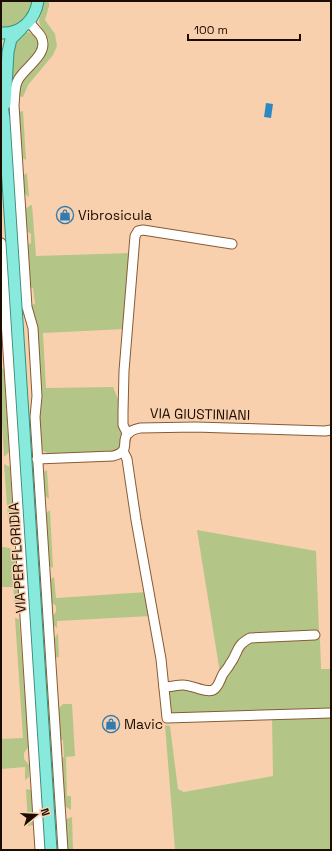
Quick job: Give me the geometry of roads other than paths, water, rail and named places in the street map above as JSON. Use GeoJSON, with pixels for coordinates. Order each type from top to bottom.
{"type":"FeatureCollection","features":[{"type":"Feature","properties":{"kind":"main road"},"geometry":{"type":"LineString","coordinates":[[4,120],[8,52],[11,39],[36,12],[38,1]]}},
{"type":"Feature","properties":{"kind":"main road"},"geometry":{"type":"LineString","coordinates":[[1,33],[12,32],[25,25]]}},
{"type":"Feature","properties":{"kind":"main road"},"geometry":{"type":"LineString","coordinates":[[1,96],[4,120]]}},
{"type":"Feature","properties":{"kind":"main road","name":"VIA PER FLORIDIA"},"geometry":{"type":"LineString","coordinates":[[4,120],[51,850]]}},
{"type":"Feature","properties":{"kind":"street"},"geometry":{"type":"LineString","coordinates":[[25,25],[34,29],[43,40],[42,51],[18,79],[14,105],[27,307],[33,328],[37,396],[34,417],[62,850]]}},
{"type":"Feature","properties":{"kind":"street"},"geometry":{"type":"LineString","coordinates":[[232,244],[143,230],[138,231],[135,236],[123,405],[123,425],[129,433],[126,438],[123,451],[127,460],[136,520],[161,659],[167,718],[331,713]]}},
{"type":"Feature","properties":{"kind":"street"},"geometry":{"type":"LineString","coordinates":[[1,243],[40,850]]}},
{"type":"Feature","properties":{"kind":"street","name":"VIA GIUSTINIANI"},"geometry":{"type":"LineString","coordinates":[[129,433],[140,428],[169,427],[331,430]]}},
{"type":"Feature","properties":{"kind":"street"},"geometry":{"type":"LineString","coordinates":[[37,459],[113,456],[123,451]]}},
{"type":"Feature","properties":{"kind":"street"},"geometry":{"type":"LineString","coordinates":[[164,687],[184,685],[213,690],[216,688],[223,674],[231,664],[239,646],[250,638],[314,635]]}},
{"type":"Feature","properties":{"kind":"water"},"geometry":{"type":"Polygon","coordinates":[[[266,103],[273,104],[271,118],[264,117],[266,103]]]}},
{"type":"Feature","properties":{"kind":"place","name":"Vibrosicula"},"geometry":{"type":"Point","coordinates":[65,215]}},
{"type":"Feature","properties":{"kind":"place","name":"Mavic"},"geometry":{"type":"Point","coordinates":[111,724]}}]}
